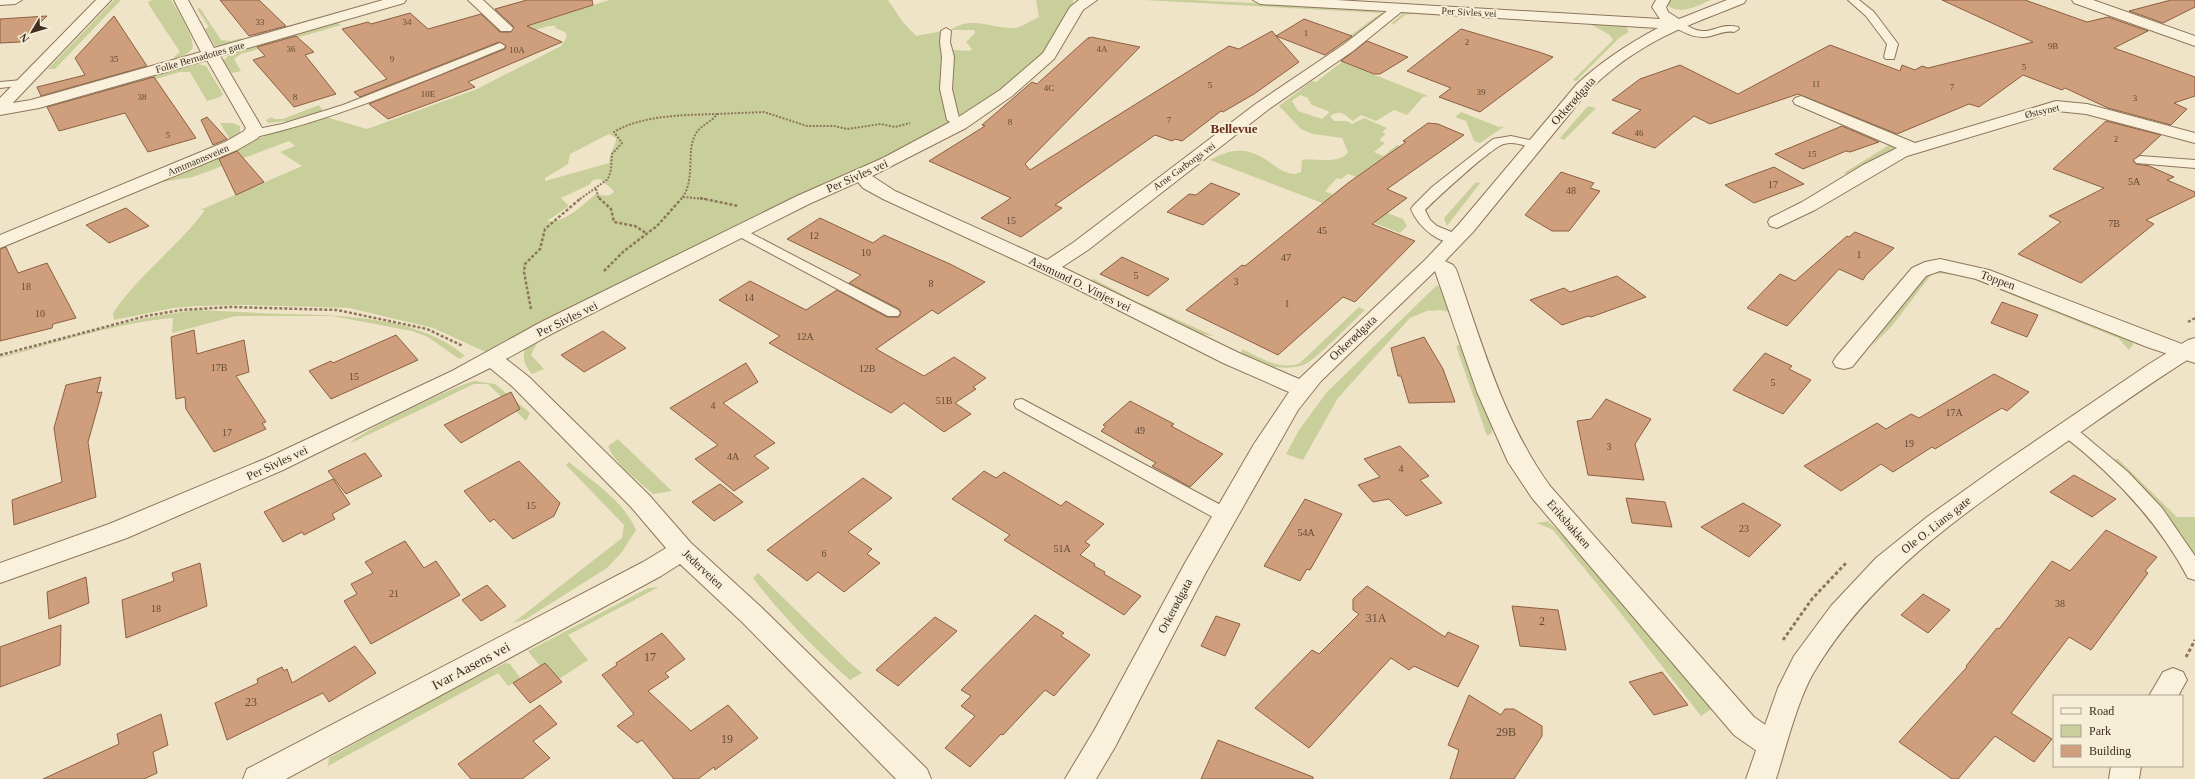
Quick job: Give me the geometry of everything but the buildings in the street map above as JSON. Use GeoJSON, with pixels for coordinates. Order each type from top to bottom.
{"type":"FeatureCollection","features":[{"type":"Feature","properties":{"kind":"street"},"geometry":{"type":"LineString","coordinates":[[0,1],[15,0]]}},
{"type":"Feature","properties":{"kind":"street"},"geometry":{"type":"LineString","coordinates":[[0,108],[22,83],[104,0]]}},
{"type":"Feature","properties":{"kind":"street"},"geometry":{"type":"LineString","coordinates":[[181,0],[205,47],[211,54],[254,128],[252,134]]}},
{"type":"Feature","properties":{"kind":"street","name":"Folke Bernadottes gate"},"geometry":{"type":"LineString","coordinates":[[0,108],[33,105],[399,0]]}},
{"type":"Feature","properties":{"kind":"street"},"geometry":{"type":"LineString","coordinates":[[475,0],[506,28]]}},
{"type":"Feature","properties":{"kind":"street","name":"Per Sivles vei"},"geometry":{"type":"LineString","coordinates":[[0,573],[118,531],[204,496],[361,423],[492,359],[548,327],[748,228],[860,174],[889,162],[960,124],[1006,94],[1049,56],[1077,7],[1090,0]]}},
{"type":"Feature","properties":{"kind":"street","name":"Per Sivles vei"},"geometry":{"type":"LineString","coordinates":[[1260,0],[1388,5],[1595,18],[1678,25]]}},
{"type":"Feature","properties":{"kind":"street"},"geometry":{"type":"LineString","coordinates":[[1663,0],[1660,7],[1662,14],[1678,25]]}},
{"type":"Feature","properties":{"kind":"street","name":"Orkerødgata"},"geometry":{"type":"LineString","coordinates":[[1080,779],[1105,738],[1224,515],[1262,450],[1312,376],[1433,263],[1456,239],[1583,87],[1604,68],[1632,48],[1678,25],[1739,0]]}},
{"type":"Feature","properties":{"kind":"street"},"geometry":{"type":"LineString","coordinates":[[2079,0],[2195,41]]}},
{"type":"Feature","properties":{"kind":"street","name":"Arne Garborgs vei"},"geometry":{"type":"LineString","coordinates":[[1048,268],[1081,246],[1264,106],[1348,48],[1394,13],[1388,5]]}},
{"type":"Feature","properties":{"kind":"street"},"geometry":{"type":"LineString","coordinates":[[1801,101],[1912,148]]}},
{"type":"Feature","properties":{"kind":"street","name":"Østsynet"},"geometry":{"type":"LineString","coordinates":[[1777,222],[1799,212],[1887,158],[1912,148],[2056,106],[2087,109],[2195,138]]}},
{"type":"Feature","properties":{"kind":"street","name":"Amtmannsveien"},"geometry":{"type":"LineString","coordinates":[[0,242],[232,146],[252,134]]}},
{"type":"Feature","properties":{"kind":"street","name":"Aasmund O. Vinjes vei"},"geometry":{"type":"LineString","coordinates":[[860,174],[869,184],[888,194],[1048,268],[1231,358],[1302,389]]}},
{"type":"Feature","properties":{"kind":"street","name":"Eriksbakken"},"geometry":{"type":"LineString","coordinates":[[1433,263],[1446,269],[1488,392],[1520,462],[1541,492],[1671,640],[1744,726],[1771,745]]}},
{"type":"Feature","properties":{"kind":"street","name":"Toppen"},"geometry":{"type":"LineString","coordinates":[[1844,362],[1919,272],[1932,266],[1940,265],[1958,267],[1996,278],[2154,342],[2192,351]]}},
{"type":"Feature","properties":{"kind":"street","name":"Ole O. Lians gate"},"geometry":{"type":"LineString","coordinates":[[1761,779],[1771,745],[1792,688],[1804,664],[1840,614],[1884,565],[1936,524],[2067,430],[2192,351]]}},
{"type":"Feature","properties":{"kind":"street","name":"Jederveien"},"geometry":{"type":"LineString","coordinates":[[492,359],[521,382],[635,496],[682,550],[752,615],[916,779]]}},
{"type":"Feature","properties":{"kind":"street","name":"Ivar Aasens vei"},"geometry":{"type":"LineString","coordinates":[[258,779],[652,569],[682,550]]}},
{"type":"Feature","properties":{"kind":"street"},"geometry":{"type":"LineString","coordinates":[[2124,779],[2126,767]]}},
{"type":"Feature","properties":{"kind":"lane"},"geometry":{"type":"LineString","coordinates":[[1853,0],[1881,27],[1892,44],[1893,49],[1890,57]]}},
{"type":"Feature","properties":{"kind":"lane"},"geometry":{"type":"LineString","coordinates":[[1678,25],[1697,33],[1706,34],[1727,27],[1734,29]]}},
{"type":"Feature","properties":{"kind":"lane"},"geometry":{"type":"LineString","coordinates":[[946,31],[948,64],[945,78],[947,99],[953,120],[960,124]]}},
{"type":"Feature","properties":{"kind":"lane"},"geometry":{"type":"LineString","coordinates":[[252,134],[270,131],[357,105],[500,46]]}},
{"type":"Feature","properties":{"kind":"lane"},"geometry":{"type":"LineString","coordinates":[[0,86],[22,83]]}},
{"type":"Feature","properties":{"kind":"lane"},"geometry":{"type":"LineString","coordinates":[[1456,239],[1428,228],[1422,220],[1418,209],[1437,190],[1496,142],[1506,139],[1515,139],[1535,145]]}},
{"type":"Feature","properties":{"kind":"lane"},"geometry":{"type":"LineString","coordinates":[[2140,160],[2195,164]]}},
{"type":"Feature","properties":{"kind":"lane"},"geometry":{"type":"LineString","coordinates":[[748,228],[893,313]]}},
{"type":"Feature","properties":{"kind":"lane"},"geometry":{"type":"LineString","coordinates":[[1022,404],[1224,515]]}},
{"type":"Feature","properties":{"kind":"lane"},"geometry":{"type":"LineString","coordinates":[[2067,430],[2107,461],[2166,525],[2184,551],[2195,573]]}},
{"type":"Feature","properties":{"kind":"path"},"geometry":{"type":"LineString","coordinates":[[538,308],[532,312],[524,272],[525,264],[540,249],[545,229],[581,198],[596,190],[608,179],[611,170],[612,154],[622,143],[614,135],[617,130],[633,123],[682,116],[764,112],[807,126],[834,126],[847,129],[881,124],[895,127],[912,123]]}},
{"type":"Feature","properties":{"kind":"path"},"geometry":{"type":"LineString","coordinates":[[601,274],[646,233],[656,226],[683,197],[688,188],[694,136],[702,126],[713,120],[717,114]]}},
{"type":"Feature","properties":{"kind":"path"},"geometry":{"type":"LineString","coordinates":[[596,190],[599,199],[611,209],[610,217],[613,221],[618,224],[632,224],[646,233]]}},
{"type":"Feature","properties":{"kind":"path"},"geometry":{"type":"LineString","coordinates":[[683,197],[732,204],[741,208],[746,217],[748,228]]}},
{"type":"Feature","properties":{"kind":"path"},"geometry":{"type":"LineString","coordinates":[[0,355],[146,316],[181,310],[231,307],[285,310],[337,310],[427,329],[479,356],[492,359]]}},
{"type":"Feature","properties":{"kind":"green space"},"geometry":{"type":"Polygon","coordinates":[[[114,0],[121,0],[55,69],[48,69],[114,0]]]}},
{"type":"Feature","properties":{"kind":"green space"},"geometry":{"type":"Polygon","coordinates":[[[152,0],[171,0],[192,39],[192,49],[186,54],[175,59],[174,57],[180,52],[149,5],[148,2],[152,0]]]}},
{"type":"Feature","properties":{"kind":"green space"},"geometry":{"type":"Polygon","coordinates":[[[609,0],[888,0],[903,22],[916,36],[942,31],[948,125],[944,129],[488,353],[433,328],[349,308],[244,305],[197,306],[173,308],[114,320],[113,313],[123,299],[194,224],[205,210],[200,210],[302,166],[280,152],[295,146],[289,141],[193,177],[156,183],[160,179],[274,132],[326,117],[367,129],[477,89],[561,46],[567,37],[565,32],[555,28],[556,26],[548,26],[525,33],[497,33],[513,27],[532,25],[609,0]],[[609,134],[570,154],[568,164],[545,178],[545,181],[609,163],[616,138],[609,134]],[[600,179],[593,180],[589,185],[561,198],[569,206],[547,221],[554,221],[567,216],[580,208],[596,194],[606,196],[610,195],[614,191],[600,179]]]}},
{"type":"Feature","properties":{"kind":"green space"},"geometry":{"type":"Polygon","coordinates":[[[1036,0],[1073,0],[1073,4],[1042,54],[1006,88],[958,118],[950,99],[953,50],[969,51],[972,49],[966,42],[975,33],[974,30],[950,30],[958,26],[974,23],[1006,28],[1020,27],[1039,17],[1036,0]]]}},
{"type":"Feature","properties":{"kind":"green space"},"geometry":{"type":"Polygon","coordinates":[[[1144,0],[1193,0],[1366,9],[1384,13],[1333,51],[1329,51],[1381,13],[1144,0]]]}},
{"type":"Feature","properties":{"kind":"green space"},"geometry":{"type":"Polygon","coordinates":[[[1670,0],[1711,0],[1690,9],[1679,10],[1668,6],[1670,0]]]}},
{"type":"Feature","properties":{"kind":"green space"},"geometry":{"type":"Polygon","coordinates":[[[200,8],[221,40],[231,41],[241,38],[243,40],[226,45],[215,46],[205,29],[209,27],[197,9],[200,8]]]}},
{"type":"Feature","properties":{"kind":"green space"},"geometry":{"type":"Polygon","coordinates":[[[1413,12],[1579,21],[1626,27],[1629,32],[1619,38],[1576,81],[1573,80],[1613,40],[1610,35],[1590,24],[1412,14],[1405,15],[1393,25],[1392,23],[1402,14],[1413,12]]]}},
{"type":"Feature","properties":{"kind":"green space"},"geometry":{"type":"Polygon","coordinates":[[[336,22],[341,25],[241,54],[234,59],[241,71],[232,73],[223,61],[230,54],[336,22]]]}},
{"type":"Feature","properties":{"kind":"green space"},"geometry":{"type":"Polygon","coordinates":[[[1342,62],[1428,96],[1423,97],[1407,115],[1394,110],[1376,121],[1361,115],[1353,121],[1342,113],[1337,113],[1330,116],[1334,121],[1347,121],[1352,124],[1364,118],[1387,128],[1382,132],[1386,134],[1379,140],[1385,143],[1374,152],[1383,156],[1397,145],[1423,155],[1408,166],[1385,157],[1356,177],[1348,174],[1341,179],[1337,178],[1325,191],[1369,211],[1374,208],[1403,219],[1407,226],[1400,233],[1210,160],[1232,151],[1246,151],[1261,156],[1277,168],[1291,174],[1295,174],[1301,172],[1302,160],[1333,160],[1344,156],[1348,152],[1342,138],[1313,134],[1301,129],[1279,106],[1312,81],[1316,82],[1342,62]],[[1300,95],[1292,101],[1298,111],[1322,119],[1330,112],[1310,104],[1311,102],[1308,100],[1309,98],[1300,95]]]}},
{"type":"Feature","properties":{"kind":"green space"},"geometry":{"type":"Polygon","coordinates":[[[198,64],[206,66],[223,94],[220,97],[207,101],[190,72],[180,72],[107,93],[110,87],[198,64]]]}},
{"type":"Feature","properties":{"kind":"green space"},"geometry":{"type":"Polygon","coordinates":[[[319,105],[323,111],[287,121],[268,123],[266,120],[272,117],[274,119],[283,119],[319,105]]]}},
{"type":"Feature","properties":{"kind":"green space"},"geometry":{"type":"Polygon","coordinates":[[[1588,106],[1596,108],[1564,140],[1560,138],[1588,106]]]}},
{"type":"Feature","properties":{"kind":"green space"},"geometry":{"type":"Polygon","coordinates":[[[1461,112],[1499,127],[1505,126],[1480,143],[1474,141],[1466,121],[1455,117],[1461,112]]]}},
{"type":"Feature","properties":{"kind":"green space"},"geometry":{"type":"Polygon","coordinates":[[[220,123],[233,123],[240,126],[240,134],[225,145],[0,238],[0,235],[223,143],[229,138],[220,123]]]}},
{"type":"Feature","properties":{"kind":"green space"},"geometry":{"type":"Polygon","coordinates":[[[1847,125],[1893,146],[1894,148],[1848,175],[1844,173],[1889,145],[1843,126],[1847,125]]]}},
{"type":"Feature","properties":{"kind":"green space"},"geometry":{"type":"Polygon","coordinates":[[[1476,182],[1480,183],[1447,226],[1444,218],[1476,182]]]}},
{"type":"Feature","properties":{"kind":"green space"},"geometry":{"type":"Polygon","coordinates":[[[1939,270],[1972,276],[2132,340],[2133,345],[2129,350],[2118,338],[1965,276],[1935,273],[1931,275],[1891,327],[1871,347],[1924,275],[1939,270]]]}},
{"type":"Feature","properties":{"kind":"green space"},"geometry":{"type":"Polygon","coordinates":[[[1092,278],[1133,300],[1214,336],[1187,329],[1154,314],[1093,282],[1092,278]]]}},
{"type":"Feature","properties":{"kind":"green space"},"geometry":{"type":"Polygon","coordinates":[[[1437,285],[1441,287],[1445,293],[1448,300],[1449,312],[1440,310],[1427,311],[1410,318],[1338,398],[1303,460],[1286,454],[1299,430],[1327,392],[1437,285]]]}},
{"type":"Feature","properties":{"kind":"green space"},"geometry":{"type":"Polygon","coordinates":[[[1359,307],[1365,310],[1316,357],[1303,365],[1287,368],[1271,366],[1241,354],[1242,349],[1277,364],[1292,365],[1300,363],[1359,307]]]}},
{"type":"Feature","properties":{"kind":"green space"},"geometry":{"type":"Polygon","coordinates":[[[195,310],[332,316],[236,316],[172,333],[173,318],[129,324],[107,329],[0,358],[48,343],[146,318],[195,310]]]}},
{"type":"Feature","properties":{"kind":"green space"},"geometry":{"type":"Polygon","coordinates":[[[332,316],[356,317],[404,326],[426,333],[447,343],[465,356],[459,359],[428,337],[412,331],[332,316]]]}},
{"type":"Feature","properties":{"kind":"green space"},"geometry":{"type":"Polygon","coordinates":[[[539,339],[531,355],[544,369],[532,374],[525,364],[525,349],[533,341],[539,339]]]}},
{"type":"Feature","properties":{"kind":"green space"},"geometry":{"type":"Polygon","coordinates":[[[1462,344],[1492,428],[1492,433],[1487,436],[1456,346],[1462,344]]]}},
{"type":"Feature","properties":{"kind":"green space"},"geometry":{"type":"Polygon","coordinates":[[[475,381],[495,384],[530,413],[526,421],[488,384],[474,384],[351,443],[356,438],[387,420],[450,390],[475,381]]]}},
{"type":"Feature","properties":{"kind":"green space"},"geometry":{"type":"Polygon","coordinates":[[[618,439],[672,491],[653,494],[628,472],[611,453],[608,446],[618,439]]]}},
{"type":"Feature","properties":{"kind":"green space"},"geometry":{"type":"Polygon","coordinates":[[[2114,459],[2118,459],[2177,517],[2195,517],[2195,556],[2187,542],[2168,517],[2114,459]]]}},
{"type":"Feature","properties":{"kind":"green space"},"geometry":{"type":"Polygon","coordinates":[[[569,462],[616,501],[631,520],[636,530],[622,552],[607,568],[526,619],[513,623],[622,538],[624,525],[566,465],[569,462]]]}},
{"type":"Feature","properties":{"kind":"green space"},"geometry":{"type":"Polygon","coordinates":[[[1548,521],[1593,565],[1713,708],[1701,716],[1553,530],[1537,523],[1548,521]]]}},
{"type":"Feature","properties":{"kind":"green space"},"geometry":{"type":"Polygon","coordinates":[[[758,573],[862,673],[850,680],[799,632],[753,578],[758,573]]]}},
{"type":"Feature","properties":{"kind":"green space"},"geometry":{"type":"Polygon","coordinates":[[[659,587],[568,635],[588,660],[559,679],[545,663],[540,666],[528,651],[648,588],[659,587]]]}},
{"type":"Feature","properties":{"kind":"green space"},"geometry":{"type":"Polygon","coordinates":[[[505,663],[510,664],[521,679],[508,686],[498,673],[328,766],[329,758],[447,692],[505,663]]]}},
{"type":"Feature","properties":{"kind":"district","name":"Bellevue"},"geometry":{"type":"Point","coordinates":[1234,128]}}]}
